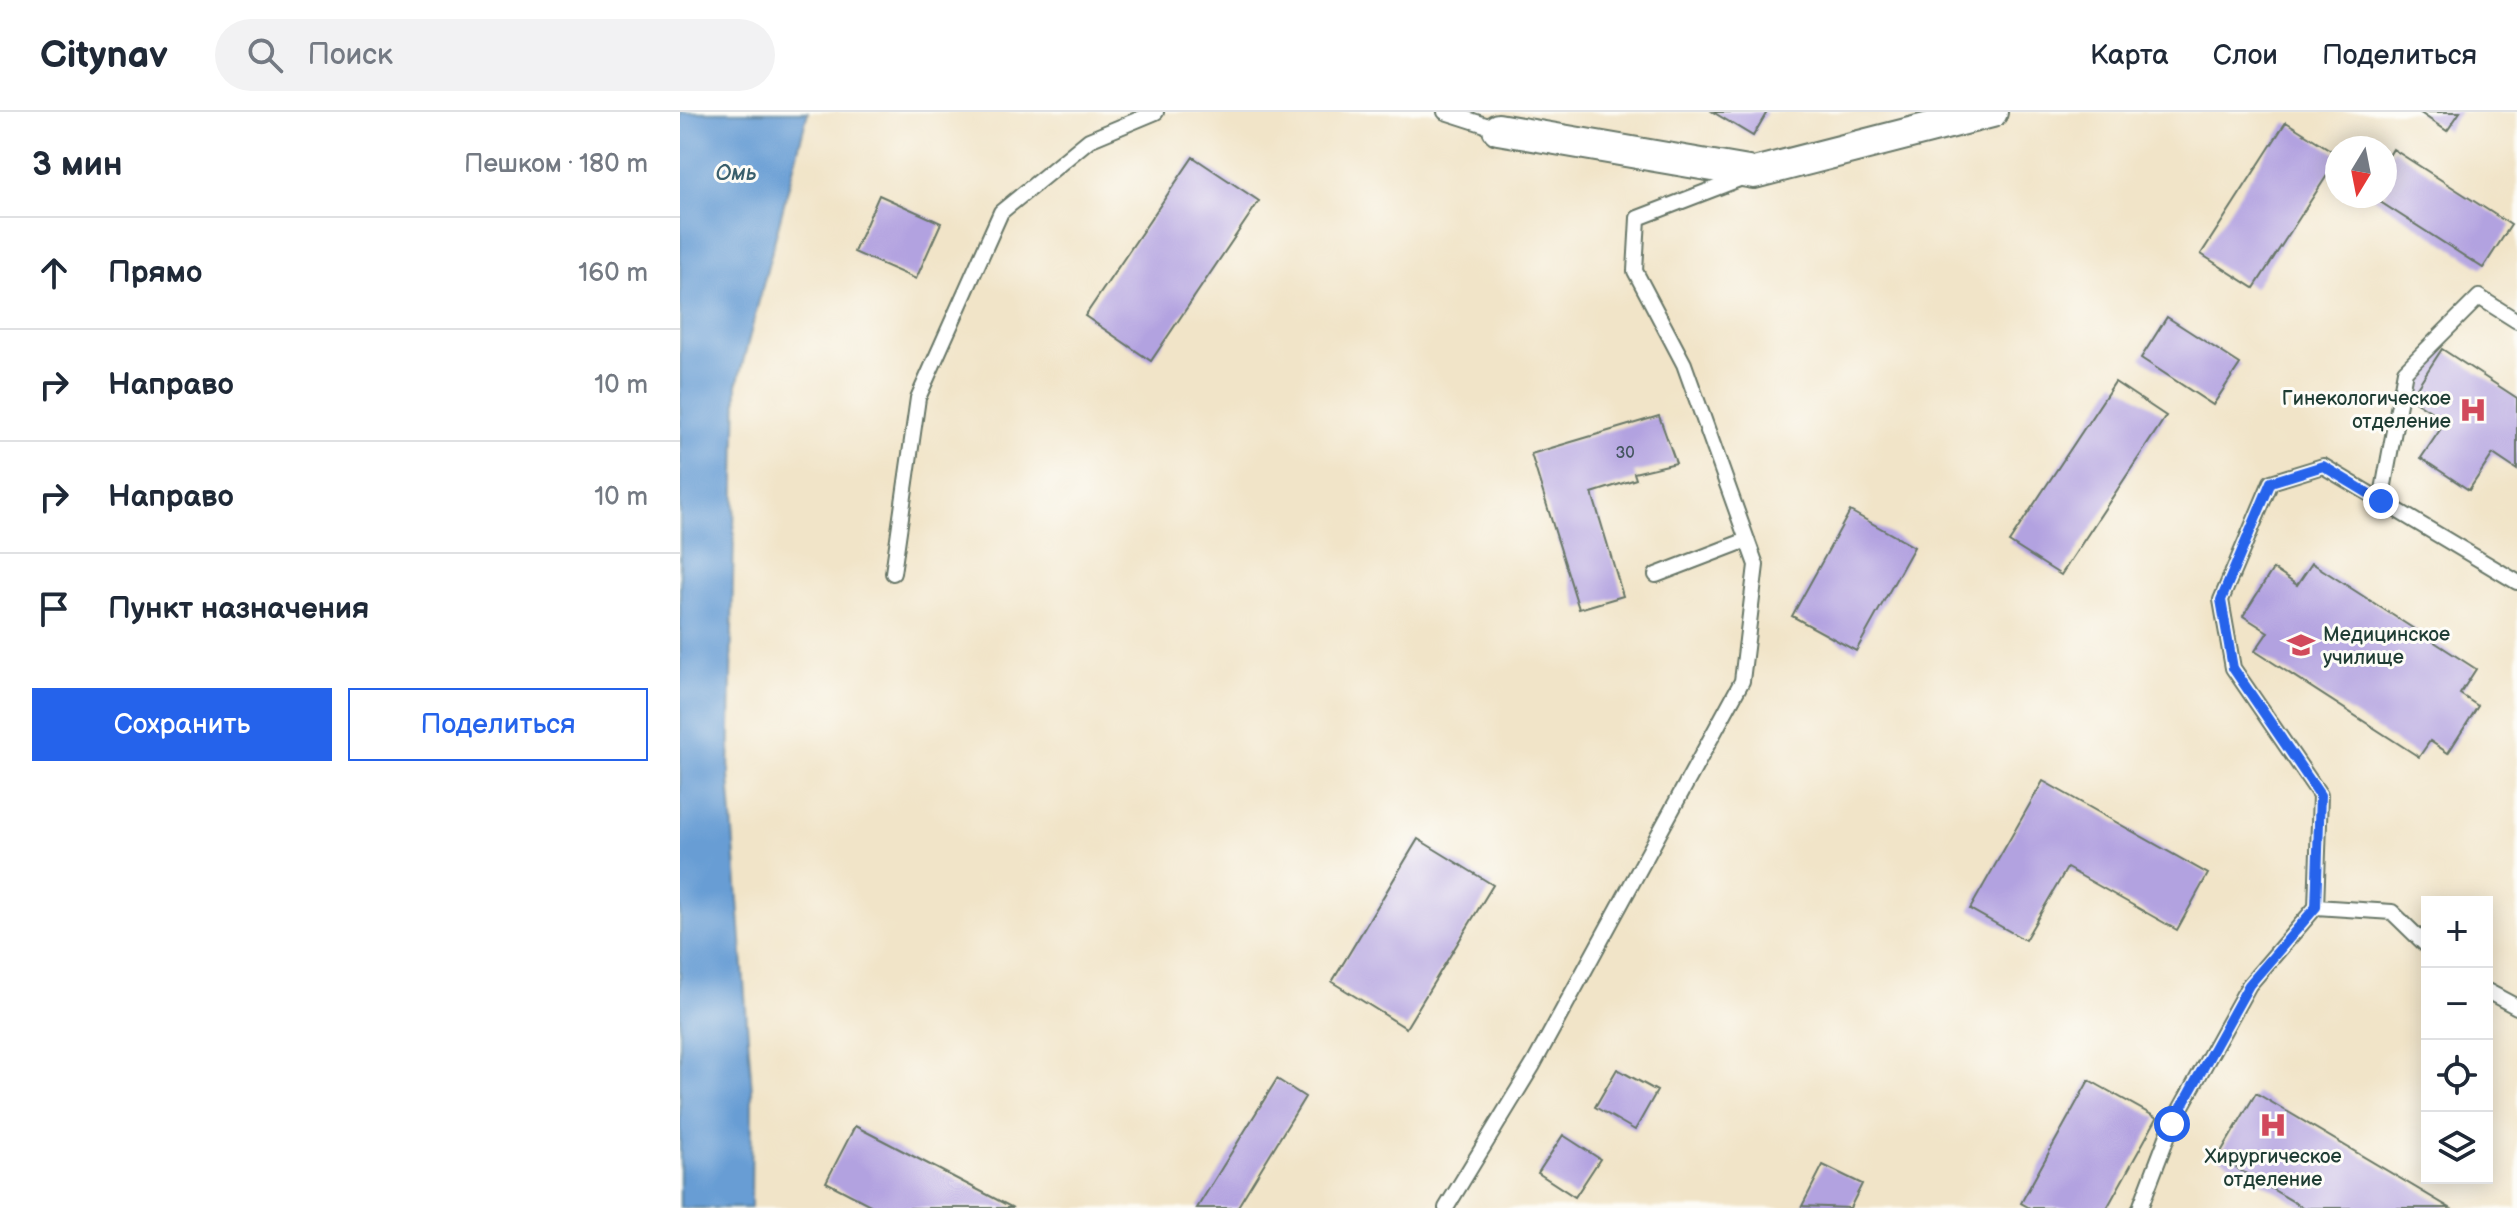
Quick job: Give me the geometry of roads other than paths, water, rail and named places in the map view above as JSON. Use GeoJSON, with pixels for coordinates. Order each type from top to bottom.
{"type":"FeatureCollection","features":[{"type":"Feature","properties":{"kind":"street"},"geometry":{"type":"LineString","coordinates":[[1498,129],[1754,173],[1992,112]]}},
{"type":"Feature","properties":{"kind":"lane"},"geometry":{"type":"LineString","coordinates":[[893,573],[918,398],[1001,212],[1089,140],[1156,112]]}},
{"type":"Feature","properties":{"kind":"lane"},"geometry":{"type":"LineString","coordinates":[[1445,112],[1498,129]]}},
{"type":"Feature","properties":{"kind":"lane"},"geometry":{"type":"LineString","coordinates":[[1446,1208],[1533,1065],[1742,681],[1756,565],[1684,364],[1635,271],[1638,218],[1754,173]]}},
{"type":"Feature","properties":{"kind":"lane"},"geometry":{"type":"LineString","coordinates":[[2381,501],[2405,371],[2479,297],[2517,321]]}},
{"type":"Feature","properties":{"kind":"lane"},"geometry":{"type":"LineString","coordinates":[[2140,1208],[2172,1124],[2249,985],[2316,907],[2320,795],[2233,668],[2221,600],[2271,482],[2323,466],[2517,582]]}},
{"type":"Feature","properties":{"kind":"lane"},"geometry":{"type":"LineString","coordinates":[[1656,575],[1747,540]]}},
{"type":"Feature","properties":{"kind":"lane"},"geometry":{"type":"LineString","coordinates":[[2316,907],[2392,912],[2421,940]]}},
{"type":"Feature","properties":{"kind":"lane"},"geometry":{"type":"LineString","coordinates":[[2493,994],[2517,1007]]}},
{"type":"Feature","properties":{"kind":"water","name":"Омь"},"geometry":{"type":"Polygon","coordinates":[[[680,112],[808,112],[737,385],[729,776],[752,1091],[751,1208],[680,1208],[680,112]]]}},
{"type":"Feature","properties":{"kind":"place","name":"Гинекологическое отделение"},"geometry":{"type":"Point","coordinates":[2473,410]}},
{"type":"Feature","properties":{"kind":"place","name":"Медицинское училище"},"geometry":{"type":"Point","coordinates":[2301,645]}},
{"type":"Feature","properties":{"kind":"place","name":"Хирургическое отделение"},"geometry":{"type":"Point","coordinates":[2273,1125]}}]}
